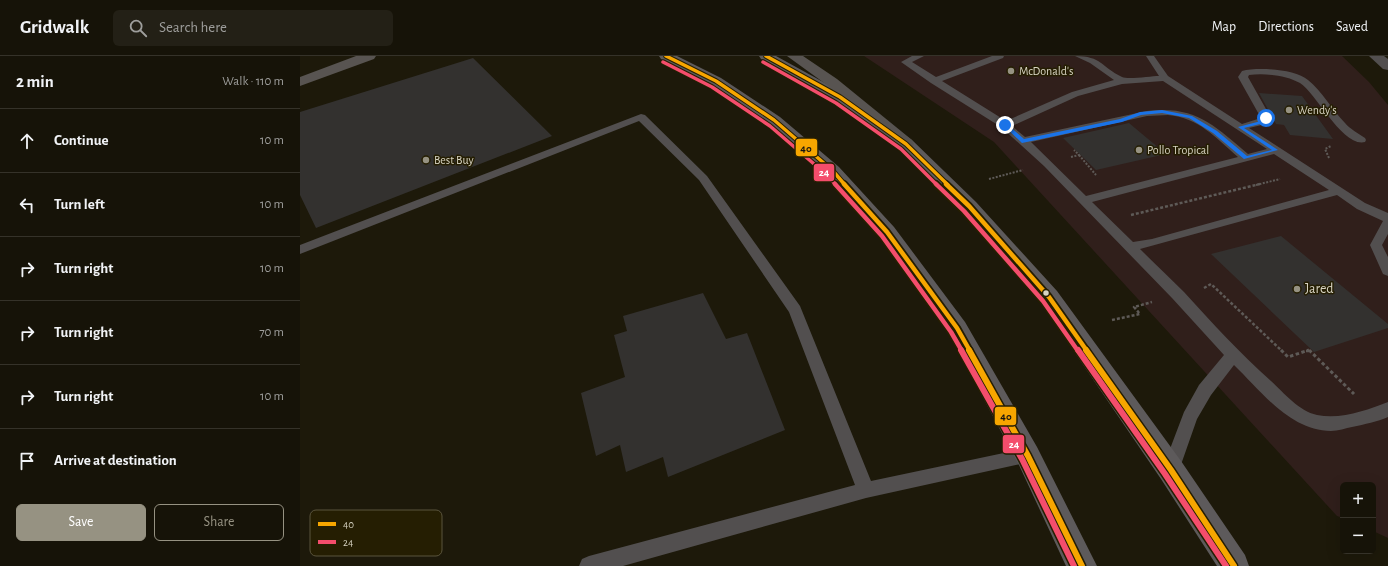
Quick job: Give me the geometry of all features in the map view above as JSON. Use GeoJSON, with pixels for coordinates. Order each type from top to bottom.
{"type":"FeatureCollection","features":[{"type":"Feature","properties":{"kind":"highway"},"geometry":{"type":"LineString","coordinates":[[300,82],[369,56]]}},
{"type":"Feature","properties":{"kind":"highway"},"geometry":{"type":"LineString","coordinates":[[794,56],[832,82],[906,144]]}},
{"type":"Feature","properties":{"kind":"main road"},"geometry":{"type":"LineString","coordinates":[[666,56],[716,81],[774,120],[833,171],[886,232],[957,328],[1028,456],[1082,566]]}},
{"type":"Feature","properties":{"kind":"main road"},"geometry":{"type":"LineString","coordinates":[[766,56],[840,97],[906,144],[969,206],[1050,297],[1171,470],[1234,566]]}},
{"type":"Feature","properties":{"kind":"street"},"geometry":{"type":"LineString","coordinates":[[1376,56],[1388,66]]}},
{"type":"Feature","properties":{"kind":"lane"},"geometry":{"type":"LineString","coordinates":[[900,59],[920,56]]}},
{"type":"Feature","properties":{"kind":"lane"},"geometry":{"type":"LineString","coordinates":[[934,81],[1000,56]]}},
{"type":"Feature","properties":{"kind":"lane"},"geometry":{"type":"LineString","coordinates":[[1079,56],[1093,61],[1121,81]]}},
{"type":"Feature","properties":{"kind":"lane"},"geometry":{"type":"LineString","coordinates":[[1150,56],[1165,78],[1361,206],[1388,218]]}},
{"type":"Feature","properties":{"kind":"lane"},"geometry":{"type":"LineString","coordinates":[[900,59],[1005,125],[1053,168],[1177,294],[1233,355],[1287,406],[1301,416],[1316,422],[1332,424],[1376,415],[1388,409]]}},
{"type":"Feature","properties":{"kind":"lane"},"geometry":{"type":"LineString","coordinates":[[1240,127],[1266,121],[1266,118],[1246,84],[1243,77],[1245,73],[1283,74],[1298,78],[1305,82],[1342,126],[1361,140]]}},
{"type":"Feature","properties":{"kind":"lane"},"geometry":{"type":"LineString","coordinates":[[1005,125],[1074,94],[1121,81],[1165,78]]}},
{"type":"Feature","properties":{"kind":"lane"},"geometry":{"type":"LineString","coordinates":[[1022,141],[1122,120],[1140,114],[1162,112],[1191,117],[1215,132],[1246,158]]}},
{"type":"Feature","properties":{"kind":"lane"},"geometry":{"type":"LineString","coordinates":[[300,250],[641,117],[702,178],[796,310],[866,490]]}},
{"type":"Feature","properties":{"kind":"lane"},"geometry":{"type":"LineString","coordinates":[[1084,200],[1276,150]]}},
{"type":"Feature","properties":{"kind":"lane"},"geometry":{"type":"LineString","coordinates":[[1130,246],[1152,242],[1339,191]]}},
{"type":"Feature","properties":{"kind":"lane"},"geometry":{"type":"LineString","coordinates":[[1388,223],[1376,245],[1388,271]]}},
{"type":"Feature","properties":{"kind":"lane"},"geometry":{"type":"LineString","coordinates":[[1171,470],[1190,417],[1205,390],[1233,355]]}},
{"type":"Feature","properties":{"kind":"lane"},"geometry":{"type":"LineString","coordinates":[[589,566],[866,490],[1028,456]]}},
{"type":"Feature","properties":{"kind":"path"},"geometry":{"type":"LineString","coordinates":[[1199,290],[1212,284],[1288,357],[1309,350],[1376,415]]}},
{"type":"Feature","properties":{"kind":"shaded area"},"geometry":{"type":"Polygon","coordinates":[[[864,56],[1342,56],[1369,82],[1388,105],[1388,538],[1376,532],[1376,482],[1340,482],[1340,517],[1337,516],[994,142],[864,56]]]}},
{"type":"Feature","properties":{"kind":"building"},"geometry":{"type":"Polygon","coordinates":[[[473,58],[552,136],[316,228],[300,195],[300,112],[473,58]]]}},
{"type":"Feature","properties":{"kind":"building","name":"Wendy's"},"geometry":{"type":"Polygon","coordinates":[[[1259,93],[1302,96],[1333,139],[1290,135],[1284,125],[1276,124],[1259,93]]]}},
{"type":"Feature","properties":{"kind":"building"},"geometry":{"type":"Polygon","coordinates":[[[1129,123],[1166,154],[1096,170],[1063,138],[1129,123]]]}},
{"type":"Feature","properties":{"kind":"building","name":"Jared"},"geometry":{"type":"Polygon","coordinates":[[[1281,236],[1388,324],[1388,328],[1314,352],[1211,254],[1281,236]]]}},
{"type":"Feature","properties":{"kind":"building"},"geometry":{"type":"Polygon","coordinates":[[[703,293],[726,339],[747,333],[785,430],[668,477],[663,457],[626,472],[620,445],[596,456],[581,393],[625,377],[614,335],[627,331],[623,316],[703,293]]]}},
{"type":"Feature","properties":{"kind":"transit line","name":"40"},"geometry":{"type":"LineString","coordinates":[[666,56],[716,81],[774,120],[833,171],[887,232],[957,328],[1028,456],[1082,566]]}},
{"type":"Feature","properties":{"kind":"transit line","name":"40"},"geometry":{"type":"LineString","coordinates":[[766,56],[840,97],[906,144],[969,206],[1049,297],[1171,470],[1234,566]]}},
{"type":"Feature","properties":{"kind":"transit line","name":"24"},"geometry":{"type":"LineString","coordinates":[[663,62],[712,87],[770,126],[828,176],[882,236],[951,332],[1022,459],[1074,566]]}},
{"type":"Feature","properties":{"kind":"transit line","name":"24"},"geometry":{"type":"LineString","coordinates":[[763,62],[836,103],[901,149],[964,211],[1043,301],[1165,474],[1226,566]]}},
{"type":"Feature","properties":{"kind":"place","name":"McDonald's"},"geometry":{"type":"Point","coordinates":[1011,71]}},
{"type":"Feature","properties":{"kind":"place","name":"Wendy's"},"geometry":{"type":"Point","coordinates":[1289,110]}},
{"type":"Feature","properties":{"kind":"place","name":"Pollo Tropical"},"geometry":{"type":"Point","coordinates":[1139,150]}},
{"type":"Feature","properties":{"kind":"place","name":"Best Buy"},"geometry":{"type":"Point","coordinates":[426,160]}},
{"type":"Feature","properties":{"kind":"place","name":"Jared"},"geometry":{"type":"Point","coordinates":[1297,289]}},
{"type":"Feature","properties":{"kind":"route"},"geometry":{"type":"LineString","coordinates":[[1005,125],[1022,141],[1122,120],[1140,114],[1162,112],[1191,117],[1215,132],[1246,158],[1276,150],[1240,127],[1266,121],[1266,118]]}}]}
